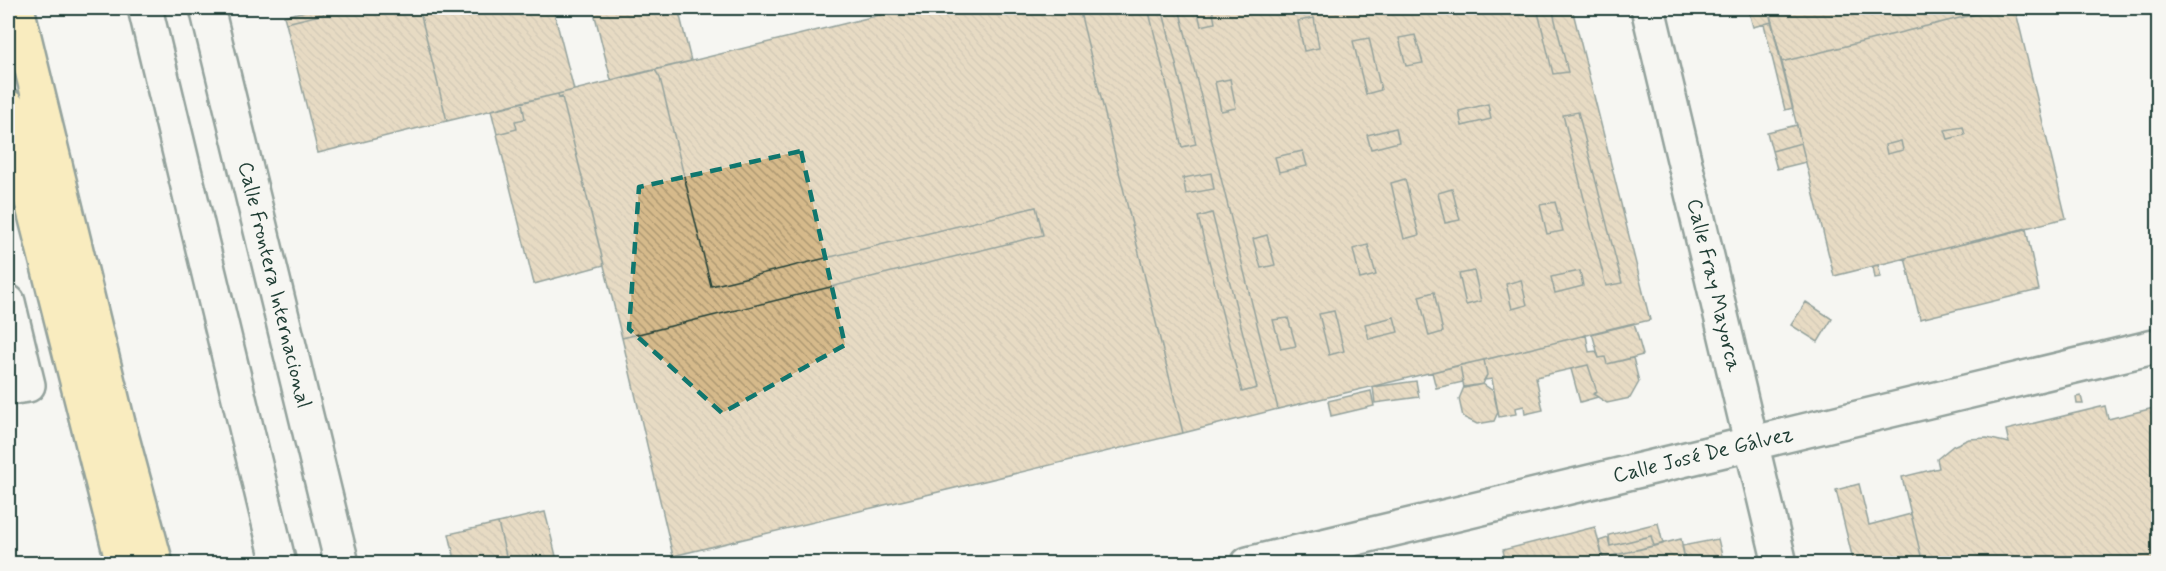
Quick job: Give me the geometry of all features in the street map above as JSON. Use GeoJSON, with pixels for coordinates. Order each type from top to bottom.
{"type":"FeatureCollection","features":[{"type":"Feature","properties":{"kind":"main road"},"geometry":{"type":"LineString","coordinates":[[17,8],[118,423],[156,564]]}},
{"type":"Feature","properties":{"kind":"main road"},"geometry":{"type":"LineString","coordinates":[[8,107],[123,564]]}},
{"type":"Feature","properties":{"kind":"street"},"geometry":{"type":"LineString","coordinates":[[145,8],[279,564]]}},
{"type":"Feature","properties":{"kind":"street","name":"Calle Frontera Internacional"},"geometry":{"type":"LineString","coordinates":[[207,8],[342,564]]}},
{"type":"Feature","properties":{"kind":"street","name":"Calle Fray Mayorca"},"geometry":{"type":"LineString","coordinates":[[1648,8],[1780,564]]}},
{"type":"Feature","properties":{"kind":"street"},"geometry":{"type":"LineString","coordinates":[[8,302],[28,384],[8,388]]}},
{"type":"Feature","properties":{"kind":"street","name":"Calle José De Gálvez"},"geometry":{"type":"LineString","coordinates":[[1248,564],[2158,346]]}},
{"type":"Feature","properties":{"kind":"highlighted area"},"geometry":{"type":"Polygon","coordinates":[[[801,151],[845,345],[722,413],[629,329],[639,187],[801,151]]]}},
{"type":"Feature","properties":{"kind":"building"},"geometry":{"type":"Polygon","coordinates":[[[322,8],[324,14],[286,23],[284,16],[322,8]]]}},
{"type":"Feature","properties":{"kind":"building"},"geometry":{"type":"Polygon","coordinates":[[[322,8],[419,8],[447,121],[318,153],[286,23],[324,14],[322,8]]]}},
{"type":"Feature","properties":{"kind":"building"},"geometry":{"type":"Polygon","coordinates":[[[419,8],[553,8],[574,90],[447,121],[419,8]]]}},
{"type":"Feature","properties":{"kind":"building"},"geometry":{"type":"Polygon","coordinates":[[[593,8],[678,8],[691,61],[611,80],[593,8]]]}},
{"type":"Feature","properties":{"kind":"building"},"geometry":{"type":"Polygon","coordinates":[[[908,8],[1079,8],[1183,433],[673,556],[622,338],[1043,235],[1036,207],[711,286],[660,78],[655,70],[908,8]]]}},
{"type":"Feature","properties":{"kind":"building"},"geometry":{"type":"Polygon","coordinates":[[[1079,8],[1148,8],[1182,147],[1196,144],[1162,8],[1179,8],[1278,409],[1183,433],[1079,8]],[[1211,173],[1183,178],[1186,194],[1214,189],[1211,173]],[[1212,213],[1198,217],[1242,392],[1257,388],[1212,213]]]}},
{"type":"Feature","properties":{"kind":"building"},"geometry":{"type":"Polygon","coordinates":[[[1148,8],[1162,8],[1196,144],[1182,147],[1148,8]]]}},
{"type":"Feature","properties":{"kind":"building"},"geometry":{"type":"Polygon","coordinates":[[[1179,8],[1197,8],[1201,26],[1215,23],[1212,8],[1537,8],[1553,74],[1568,72],[1552,8],[1572,8],[1650,320],[1278,409],[1179,8]],[[1314,18],[1298,21],[1304,51],[1319,48],[1314,18]],[[1415,35],[1399,38],[1406,66],[1423,63],[1415,35]],[[1369,38],[1353,41],[1366,94],[1381,90],[1369,38]],[[1230,79],[1215,82],[1221,111],[1236,108],[1230,79]],[[1488,104],[1459,111],[1462,126],[1491,119],[1488,104]],[[1578,112],[1563,115],[1606,286],[1622,283],[1578,112]],[[1396,128],[1367,135],[1371,149],[1399,142],[1396,128]],[[1303,151],[1275,157],[1279,172],[1307,166],[1303,151]],[[1405,179],[1391,183],[1404,239],[1419,235],[1405,179]],[[1452,189],[1438,193],[1445,223],[1460,220],[1452,189]],[[1555,202],[1540,205],[1547,234],[1563,231],[1555,202]],[[1267,235],[1253,239],[1261,268],[1275,265],[1267,235]],[[1368,245],[1353,249],[1360,279],[1376,275],[1368,245]],[[1474,271],[1459,274],[1466,305],[1481,301],[1474,271]],[[1580,271],[1551,277],[1555,293],[1583,286],[1580,271]],[[1521,280],[1506,284],[1512,309],[1527,305],[1521,280]],[[1434,292],[1419,296],[1429,336],[1443,332],[1434,292]],[[1334,311],[1319,314],[1329,355],[1344,351],[1334,311]],[[1394,317],[1365,324],[1369,339],[1398,332],[1394,317]],[[1288,318],[1273,320],[1281,349],[1296,346],[1288,318]]]}},
{"type":"Feature","properties":{"kind":"building"},"geometry":{"type":"Polygon","coordinates":[[[1197,8],[1212,8],[1215,23],[1201,26],[1197,8]]]}},
{"type":"Feature","properties":{"kind":"building"},"geometry":{"type":"Polygon","coordinates":[[[1537,8],[1552,8],[1568,72],[1553,74],[1537,8]]]}},
{"type":"Feature","properties":{"kind":"building"},"geometry":{"type":"Polygon","coordinates":[[[1748,8],[1768,8],[1772,22],[1753,27],[1748,8]]]}},
{"type":"Feature","properties":{"kind":"building"},"geometry":{"type":"Polygon","coordinates":[[[1768,8],[2000,8],[1781,62],[1768,8]]]}},
{"type":"Feature","properties":{"kind":"building"},"geometry":{"type":"Polygon","coordinates":[[[2000,8],[2015,8],[2066,218],[1834,276],[1781,62],[2000,8]],[[1963,127],[1945,130],[1948,139],[1965,135],[1963,127]],[[1901,141],[1885,145],[1887,154],[1903,150],[1901,141]]]}},
{"type":"Feature","properties":{"kind":"building"},"geometry":{"type":"Polygon","coordinates":[[[1314,18],[1319,48],[1304,51],[1298,21],[1314,18]]]}},
{"type":"Feature","properties":{"kind":"building"},"geometry":{"type":"Polygon","coordinates":[[[1772,22],[1793,108],[1785,110],[1764,24],[1772,22]]]}},
{"type":"Feature","properties":{"kind":"building"},"geometry":{"type":"Polygon","coordinates":[[[1415,35],[1423,63],[1406,66],[1399,38],[1415,35]]]}},
{"type":"Feature","properties":{"kind":"building"},"geometry":{"type":"Polygon","coordinates":[[[1369,38],[1381,90],[1366,94],[1353,41],[1369,38]]]}},
{"type":"Feature","properties":{"kind":"building"},"geometry":{"type":"Polygon","coordinates":[[[655,70],[660,78],[711,286],[1036,207],[1043,235],[622,338],[562,97],[559,98],[558,94],[655,70]]]}},
{"type":"Feature","properties":{"kind":"building"},"geometry":{"type":"Polygon","coordinates":[[[1230,79],[1236,108],[1221,111],[1215,82],[1230,79]]]}},
{"type":"Feature","properties":{"kind":"building"},"geometry":{"type":"Polygon","coordinates":[[[558,94],[559,98],[562,97],[604,265],[534,284],[497,134],[517,129],[515,121],[525,119],[522,102],[558,94]]]}},
{"type":"Feature","properties":{"kind":"building"},"geometry":{"type":"Polygon","coordinates":[[[522,102],[525,119],[515,121],[517,129],[497,134],[491,110],[522,102]]]}},
{"type":"Feature","properties":{"kind":"building"},"geometry":{"type":"Polygon","coordinates":[[[1488,104],[1491,119],[1462,126],[1459,111],[1488,104]]]}},
{"type":"Feature","properties":{"kind":"building"},"geometry":{"type":"Polygon","coordinates":[[[1578,112],[1622,283],[1606,286],[1563,115],[1578,112]]]}},
{"type":"Feature","properties":{"kind":"building"},"geometry":{"type":"Polygon","coordinates":[[[1797,125],[1801,143],[1772,151],[1767,132],[1797,125]]]}},
{"type":"Feature","properties":{"kind":"building"},"geometry":{"type":"Polygon","coordinates":[[[1963,127],[1965,135],[1948,139],[1945,130],[1963,127]]]}},
{"type":"Feature","properties":{"kind":"building"},"geometry":{"type":"Polygon","coordinates":[[[1396,128],[1399,142],[1371,149],[1367,135],[1396,128]]]}},
{"type":"Feature","properties":{"kind":"building"},"geometry":{"type":"Polygon","coordinates":[[[1901,141],[1903,150],[1887,154],[1885,145],[1901,141]]]}},
{"type":"Feature","properties":{"kind":"building"},"geometry":{"type":"Polygon","coordinates":[[[1801,143],[1806,162],[1777,169],[1772,151],[1801,143]]]}},
{"type":"Feature","properties":{"kind":"building"},"geometry":{"type":"Polygon","coordinates":[[[1303,151],[1307,166],[1279,172],[1275,157],[1303,151]]]}},
{"type":"Feature","properties":{"kind":"building"},"geometry":{"type":"Polygon","coordinates":[[[1211,173],[1214,189],[1186,194],[1183,178],[1211,173]]]}},
{"type":"Feature","properties":{"kind":"building"},"geometry":{"type":"Polygon","coordinates":[[[1405,179],[1419,235],[1404,239],[1391,183],[1405,179]]]}},
{"type":"Feature","properties":{"kind":"building"},"geometry":{"type":"Polygon","coordinates":[[[1452,189],[1460,220],[1445,223],[1438,193],[1452,189]]]}},
{"type":"Feature","properties":{"kind":"building"},"geometry":{"type":"Polygon","coordinates":[[[1555,202],[1563,231],[1547,234],[1540,205],[1555,202]]]}},
{"type":"Feature","properties":{"kind":"building"},"geometry":{"type":"Polygon","coordinates":[[[1212,213],[1257,388],[1242,392],[1198,217],[1212,213]]]}},
{"type":"Feature","properties":{"kind":"building"},"geometry":{"type":"Polygon","coordinates":[[[2026,229],[2039,290],[1920,319],[1905,258],[2026,229]]]}},
{"type":"Feature","properties":{"kind":"building"},"geometry":{"type":"Polygon","coordinates":[[[1267,235],[1275,265],[1261,268],[1253,239],[1267,235]]]}},
{"type":"Feature","properties":{"kind":"building"},"geometry":{"type":"Polygon","coordinates":[[[1368,245],[1376,275],[1360,279],[1353,249],[1368,245]]]}},
{"type":"Feature","properties":{"kind":"building"},"geometry":{"type":"Polygon","coordinates":[[[1878,265],[1881,277],[1875,278],[1873,266],[1878,265]]]}},
{"type":"Feature","properties":{"kind":"building"},"geometry":{"type":"Polygon","coordinates":[[[1474,271],[1481,301],[1466,305],[1459,274],[1474,271]]]}},
{"type":"Feature","properties":{"kind":"building"},"geometry":{"type":"Polygon","coordinates":[[[1580,271],[1583,286],[1555,293],[1551,277],[1580,271]]]}},
{"type":"Feature","properties":{"kind":"building"},"geometry":{"type":"Polygon","coordinates":[[[1521,280],[1527,305],[1512,309],[1506,284],[1521,280]]]}},
{"type":"Feature","properties":{"kind":"building"},"geometry":{"type":"Polygon","coordinates":[[[1434,292],[1443,332],[1429,336],[1419,296],[1434,292]]]}},
{"type":"Feature","properties":{"kind":"building"},"geometry":{"type":"Polygon","coordinates":[[[1806,302],[1832,319],[1818,342],[1791,325],[1806,302]]]}},
{"type":"Feature","properties":{"kind":"building"},"geometry":{"type":"Polygon","coordinates":[[[1334,311],[1344,351],[1329,355],[1319,314],[1334,311]]]}},
{"type":"Feature","properties":{"kind":"building"},"geometry":{"type":"Polygon","coordinates":[[[1394,317],[1398,332],[1369,339],[1365,324],[1394,317]]]}},
{"type":"Feature","properties":{"kind":"building"},"geometry":{"type":"Polygon","coordinates":[[[1288,318],[1296,346],[1281,349],[1273,320],[1288,318]]]}},
{"type":"Feature","properties":{"kind":"building"},"geometry":{"type":"Polygon","coordinates":[[[1634,323],[1643,355],[1607,364],[1605,357],[1599,358],[1592,333],[1634,323]]]}},
{"type":"Feature","properties":{"kind":"building"},"geometry":{"type":"Polygon","coordinates":[[[1586,335],[1589,352],[1596,351],[1599,358],[1605,357],[1607,364],[1633,358],[1639,382],[1630,398],[1607,403],[1593,394],[1597,392],[1588,365],[1536,377],[1543,410],[1525,414],[1524,406],[1515,408],[1516,414],[1499,417],[1492,379],[1484,380],[1487,375],[1484,360],[1586,335]]]}},
{"type":"Feature","properties":{"kind":"building"},"geometry":{"type":"Polygon","coordinates":[[[1484,360],[1487,375],[1483,384],[1464,388],[1460,365],[1484,360]]]}},
{"type":"Feature","properties":{"kind":"building"},"geometry":{"type":"Polygon","coordinates":[[[1460,365],[1463,382],[1436,388],[1432,372],[1460,365]]]}},
{"type":"Feature","properties":{"kind":"building"},"geometry":{"type":"Polygon","coordinates":[[[1588,365],[1597,392],[1593,394],[1598,397],[1580,402],[1571,369],[1588,365]]]}},
{"type":"Feature","properties":{"kind":"building"},"geometry":{"type":"Polygon","coordinates":[[[1416,381],[1419,397],[1375,403],[1373,387],[1416,381]]]}},
{"type":"Feature","properties":{"kind":"building"},"geometry":{"type":"Polygon","coordinates":[[[1483,384],[1493,391],[1498,412],[1494,421],[1477,424],[1463,417],[1459,399],[1464,387],[1483,384]]]}},
{"type":"Feature","properties":{"kind":"building"},"geometry":{"type":"Polygon","coordinates":[[[1371,391],[1374,406],[1331,416],[1328,401],[1371,391]]]}},
{"type":"Feature","properties":{"kind":"building"},"geometry":{"type":"Polygon","coordinates":[[[2081,396],[2083,404],[2077,404],[2076,397],[2081,396]]]}},
{"type":"Feature","properties":{"kind":"building"},"geometry":{"type":"Polygon","coordinates":[[[2105,406],[2108,419],[2158,407],[2158,564],[1923,564],[1902,477],[1939,468],[1937,459],[1953,446],[1969,439],[1987,438],[2009,443],[2006,430],[2105,406]]]}},
{"type":"Feature","properties":{"kind":"building"},"geometry":{"type":"Polygon","coordinates":[[[1859,484],[1869,525],[1911,514],[1923,564],[1854,564],[1836,490],[1859,484]]]}},
{"type":"Feature","properties":{"kind":"building"},"geometry":{"type":"Polygon","coordinates":[[[545,512],[558,564],[508,564],[498,523],[545,512]]]}},
{"type":"Feature","properties":{"kind":"building"},"geometry":{"type":"Polygon","coordinates":[[[498,523],[508,564],[456,564],[449,534],[498,523]]]}},
{"type":"Feature","properties":{"kind":"building"},"geometry":{"type":"Polygon","coordinates":[[[1658,523],[1663,544],[1654,546],[1651,536],[1610,546],[1609,535],[1658,523]]]}},
{"type":"Feature","properties":{"kind":"building"},"geometry":{"type":"Polygon","coordinates":[[[1595,527],[1604,564],[1506,564],[1503,550],[1595,527]]]}},
{"type":"Feature","properties":{"kind":"building"},"geometry":{"type":"Polygon","coordinates":[[[1651,536],[1654,546],[1603,558],[1599,541],[1608,538],[1610,546],[1651,536]]]}},
{"type":"Feature","properties":{"kind":"building"},"geometry":{"type":"Polygon","coordinates":[[[1681,539],[1686,564],[1604,564],[1603,558],[1681,539]]]}},
{"type":"Feature","properties":{"kind":"building"},"geometry":{"type":"Polygon","coordinates":[[[1718,539],[1724,564],[1686,564],[1682,546],[1718,539]]]}}]}
